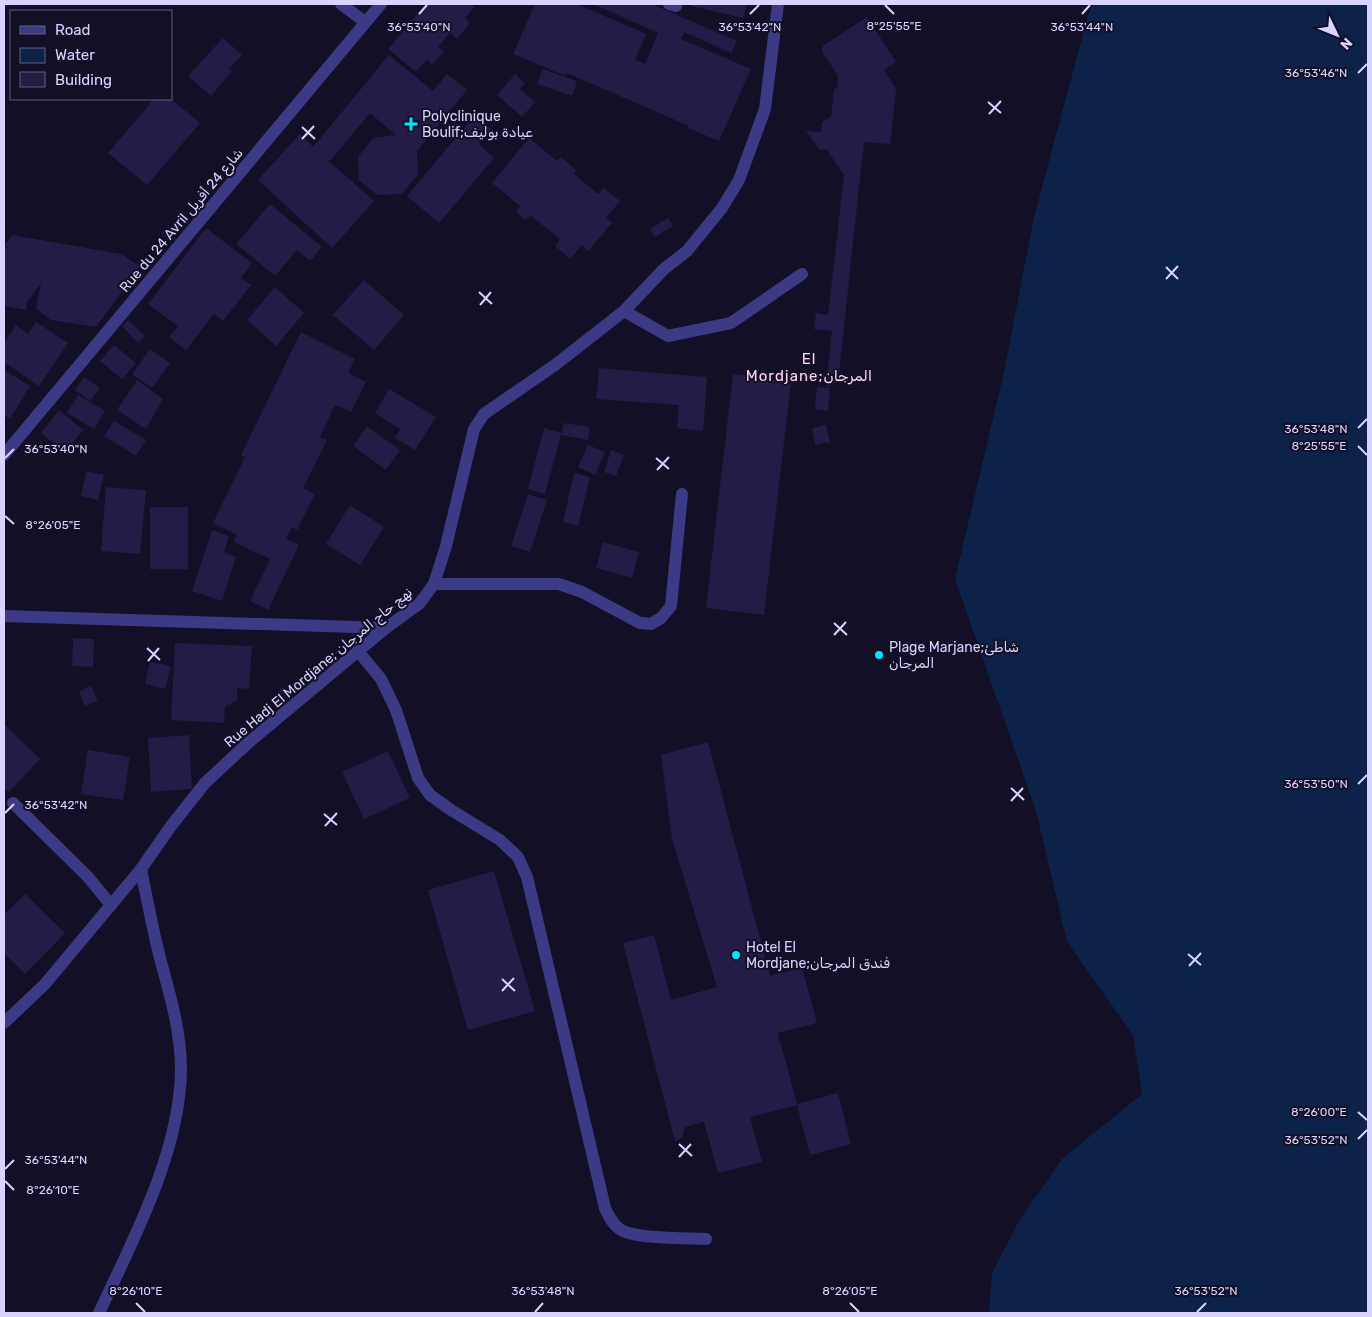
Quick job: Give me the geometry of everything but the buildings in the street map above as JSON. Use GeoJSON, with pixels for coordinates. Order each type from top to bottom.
{"type":"FeatureCollection","features":[{"type":"Feature","properties":{"kind":"street"},"geometry":{"type":"LineString","coordinates":[[341,4],[365,22]]}},
{"type":"Feature","properties":{"kind":"street","name":"Rue du 24 Avril شارع 24 أفريل"},"geometry":{"type":"LineString","coordinates":[[4,455],[381,4]]}},
{"type":"Feature","properties":{"kind":"street","name":"Rue Hadj El Mordjane; نهج حاج المرجان"},"geometry":{"type":"LineString","coordinates":[[4,1023],[44,984],[111,905],[141,869],[205,783],[248,743],[386,628],[419,604],[434,584],[446,546],[474,429],[484,414],[555,365],[624,311],[664,269],[687,251],[722,208],[739,180],[765,109],[778,4]]}},
{"type":"Feature","properties":{"kind":"street"},"geometry":{"type":"LineString","coordinates":[[624,311],[668,336],[731,323],[802,274]]}},
{"type":"Feature","properties":{"kind":"street"},"geometry":{"type":"LineString","coordinates":[[434,584],[559,584],[582,592],[640,623],[651,624],[661,618],[671,606],[682,494]]}},
{"type":"Feature","properties":{"kind":"street"},"geometry":{"type":"LineString","coordinates":[[4,616],[386,628]]}},
{"type":"Feature","properties":{"kind":"street"},"geometry":{"type":"LineString","coordinates":[[358,652],[381,679],[396,710],[418,778],[430,795],[500,840],[518,857],[527,877],[605,1208],[613,1223],[622,1231],[642,1235],[706,1239]]}},
{"type":"Feature","properties":{"kind":"street"},"geometry":{"type":"LineString","coordinates":[[13,803],[88,877],[111,905]]}},
{"type":"Feature","properties":{"kind":"street"},"geometry":{"type":"LineString","coordinates":[[99,1313],[131,1246],[161,1171],[177,1107],[181,1070],[178,1034],[171,997],[161,962],[141,869]]}},
{"type":"Feature","properties":{"kind":"water"},"geometry":{"type":"Polygon","coordinates":[[[1093,4],[1368,4],[1368,1313],[989,1313],[992,1273],[1019,1221],[1062,1159],[1142,1094],[1133,1035],[1067,942],[1036,811],[955,579],[1004,372],[1034,217],[1089,12],[1093,4]]]}},
{"type":"Feature","properties":{"kind":"place","name":"Polyclinique Boulif;عيادة بوليف"},"geometry":{"type":"Point","coordinates":[411,124]}},
{"type":"Feature","properties":{"kind":"place","name":"Plage Marjane;شاطئ المرجان"},"geometry":{"type":"Point","coordinates":[879,655]}},
{"type":"Feature","properties":{"kind":"place","name":"Hotel El Mordjane;فندق المرجان"},"geometry":{"type":"Point","coordinates":[736,955]}},
{"type":"Feature","properties":{"kind":"district","name":"El Mordjane;المرجان"},"geometry":{"type":"Point","coordinates":[809,368]}}]}
